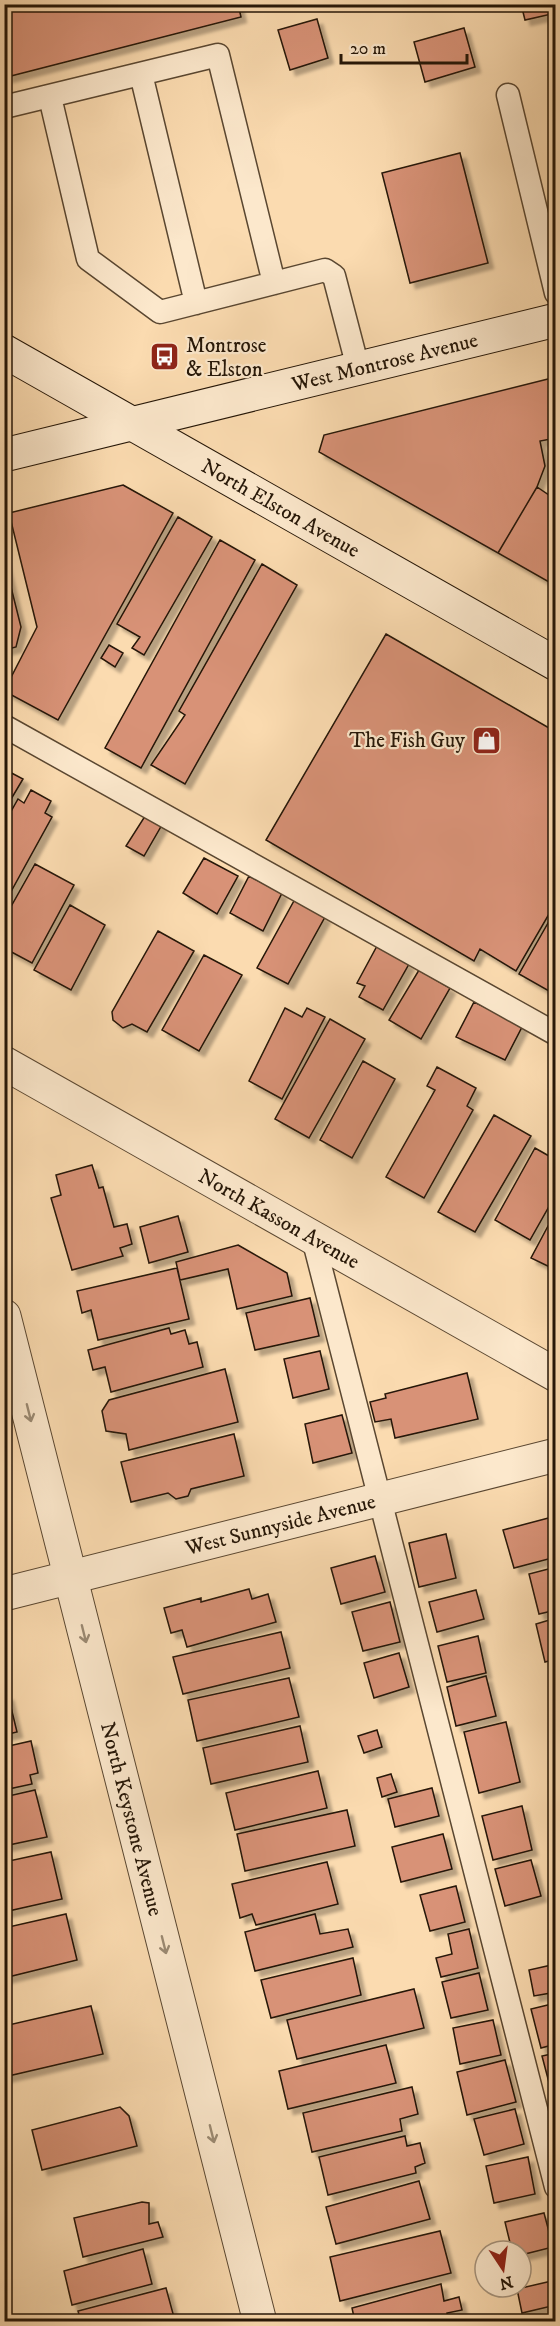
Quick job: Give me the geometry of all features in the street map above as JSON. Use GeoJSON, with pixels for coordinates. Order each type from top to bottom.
{"type":"FeatureCollection","features":[{"type":"Feature","properties":{"kind":"street","name":"West Montrose Avenue"},"geometry":{"type":"LineString","coordinates":[[4,455],[555,320]]}},
{"type":"Feature","properties":{"kind":"street","name":"North Elston Avenue"},"geometry":{"type":"LineString","coordinates":[[4,351],[555,664]]}},
{"type":"Feature","properties":{"kind":"street","name":"North Kasson Avenue"},"geometry":{"type":"LineString","coordinates":[[4,1063],[555,1375]]}},
{"type":"Feature","properties":{"kind":"street","name":"North Keystone Avenue"},"geometry":{"type":"LineString","coordinates":[[4,1316],[260,2322]]}},
{"type":"Feature","properties":{"kind":"street","name":"West Sunnyside Avenue"},"geometry":{"type":"LineString","coordinates":[[4,1594],[555,1455]]}},
{"type":"Feature","properties":{"kind":"lane"},"geometry":{"type":"LineString","coordinates":[[4,107],[218,55],[273,283]]}},
{"type":"Feature","properties":{"kind":"lane"},"geometry":{"type":"LineString","coordinates":[[141,74],[196,303]]}},
{"type":"Feature","properties":{"kind":"lane"},"geometry":{"type":"LineString","coordinates":[[508,95],[555,293]]}},
{"type":"Feature","properties":{"kind":"lane"},"geometry":{"type":"LineString","coordinates":[[50,97],[88,259],[160,312],[325,270],[334,276],[358,368]]}},
{"type":"Feature","properties":{"kind":"lane"},"geometry":{"type":"LineString","coordinates":[[4,726],[555,1034]]}},
{"type":"Feature","properties":{"kind":"lane"},"geometry":{"type":"LineString","coordinates":[[313,1238],[555,2187]]}},
{"type":"Feature","properties":{"kind":"building"},"geometry":{"type":"Polygon","coordinates":[[[4,4],[238,4],[241,17],[7,77],[4,4]]]}},
{"type":"Feature","properties":{"kind":"building"},"geometry":{"type":"Polygon","coordinates":[[[521,4],[556,4],[556,13],[525,20],[521,4]]]}},
{"type":"Feature","properties":{"kind":"building"},"geometry":{"type":"Polygon","coordinates":[[[317,19],[328,58],[290,70],[278,30],[317,19]]]}},
{"type":"Feature","properties":{"kind":"building"},"geometry":{"type":"Polygon","coordinates":[[[464,28],[475,67],[425,82],[414,42],[464,28]]]}},
{"type":"Feature","properties":{"kind":"building"},"geometry":{"type":"Polygon","coordinates":[[[460,153],[488,263],[410,283],[382,173],[460,153]]]}},
{"type":"Feature","properties":{"kind":"building"},"geometry":{"type":"Polygon","coordinates":[[[556,377],[556,438],[540,441],[545,466],[537,487],[498,553],[319,452],[324,435],[556,377]]]}},
{"type":"Feature","properties":{"kind":"building"},"geometry":{"type":"Polygon","coordinates":[[[555,472],[556,586],[498,553],[537,487],[549,495],[555,472]]]}},
{"type":"Feature","properties":{"kind":"building"},"geometry":{"type":"Polygon","coordinates":[[[123,485],[173,513],[58,720],[4,691],[37,627],[9,513],[123,485]]]}},
{"type":"Feature","properties":{"kind":"building"},"geometry":{"type":"Polygon","coordinates":[[[178,517],[212,537],[144,655],[132,648],[140,637],[117,624],[178,517]]]}},
{"type":"Feature","properties":{"kind":"building"},"geometry":{"type":"Polygon","coordinates":[[[220,540],[255,560],[141,768],[105,748],[220,540]]]}},
{"type":"Feature","properties":{"kind":"building"},"geometry":{"type":"Polygon","coordinates":[[[4,559],[21,627],[16,647],[4,650],[4,559]]]}},
{"type":"Feature","properties":{"kind":"building"},"geometry":{"type":"Polygon","coordinates":[[[262,564],[297,585],[185,784],[151,765],[185,715],[179,711],[262,564]]]}},
{"type":"Feature","properties":{"kind":"building"},"geometry":{"type":"Polygon","coordinates":[[[386,634],[556,732],[556,902],[516,971],[480,949],[474,961],[266,840],[386,634]]]}},
{"type":"Feature","properties":{"kind":"building"},"geometry":{"type":"Polygon","coordinates":[[[109,645],[123,653],[115,667],[101,658],[109,645]]]}},
{"type":"Feature","properties":{"kind":"building"},"geometry":{"type":"Polygon","coordinates":[[[4,769],[23,779],[4,811],[4,769]]]}},
{"type":"Feature","properties":{"kind":"building"},"geometry":{"type":"Polygon","coordinates":[[[31,790],[51,801],[45,813],[52,817],[8,897],[4,895],[4,824],[18,799],[24,803],[31,790]]]}},
{"type":"Feature","properties":{"kind":"building"},"geometry":{"type":"Polygon","coordinates":[[[147,813],[163,823],[144,856],[126,846],[147,813]]]}},
{"type":"Feature","properties":{"kind":"building"},"geometry":{"type":"Polygon","coordinates":[[[204,858],[238,876],[217,914],[183,893],[204,858]]]}},
{"type":"Feature","properties":{"kind":"building"},"geometry":{"type":"Polygon","coordinates":[[[35,864],[74,885],[32,963],[4,948],[4,919],[35,864]]]}},
{"type":"Feature","properties":{"kind":"building"},"geometry":{"type":"Polygon","coordinates":[[[249,876],[282,893],[263,931],[230,913],[249,876]]]}},
{"type":"Feature","properties":{"kind":"building"},"geometry":{"type":"Polygon","coordinates":[[[295,899],[325,917],[288,984],[257,968],[295,899]]]}},
{"type":"Feature","properties":{"kind":"building"},"geometry":{"type":"Polygon","coordinates":[[[70,905],[105,925],[71,990],[34,970],[70,905]]]}},
{"type":"Feature","properties":{"kind":"building"},"geometry":{"type":"Polygon","coordinates":[[[556,909],[556,995],[519,974],[556,909]]]}},
{"type":"Feature","properties":{"kind":"building"},"geometry":{"type":"Polygon","coordinates":[[[158,931],[194,951],[147,1032],[132,1024],[123,1028],[113,1020],[112,1012],[158,931]]]}},
{"type":"Feature","properties":{"kind":"building"},"geometry":{"type":"Polygon","coordinates":[[[377,946],[409,964],[383,1010],[359,997],[365,986],[357,983],[377,946]]]}},
{"type":"Feature","properties":{"kind":"building"},"geometry":{"type":"Polygon","coordinates":[[[204,955],[242,975],[199,1051],[162,1030],[204,955]]]}},
{"type":"Feature","properties":{"kind":"building"},"geometry":{"type":"Polygon","coordinates":[[[419,970],[450,988],[421,1039],[389,1020],[419,970]]]}},
{"type":"Feature","properties":{"kind":"building"},"geometry":{"type":"Polygon","coordinates":[[[474,1002],[523,1025],[505,1060],[456,1037],[474,1002]]]}},
{"type":"Feature","properties":{"kind":"building"},"geometry":{"type":"Polygon","coordinates":[[[285,1008],[302,1017],[307,1008],[325,1017],[282,1099],[249,1081],[285,1008]]]}},
{"type":"Feature","properties":{"kind":"building"},"geometry":{"type":"Polygon","coordinates":[[[330,1019],[365,1039],[309,1138],[275,1119],[330,1019]]]}},
{"type":"Feature","properties":{"kind":"building"},"geometry":{"type":"Polygon","coordinates":[[[363,1061],[395,1079],[352,1158],[320,1140],[363,1061]]]}},
{"type":"Feature","properties":{"kind":"building"},"geometry":{"type":"Polygon","coordinates":[[[437,1067],[476,1088],[467,1106],[473,1110],[424,1198],[386,1177],[435,1090],[427,1086],[437,1067]]]}},
{"type":"Feature","properties":{"kind":"building"},"geometry":{"type":"Polygon","coordinates":[[[494,1115],[531,1136],[475,1232],[438,1212],[494,1115]]]}},
{"type":"Feature","properties":{"kind":"building"},"geometry":{"type":"Polygon","coordinates":[[[535,1148],[556,1160],[556,1194],[530,1240],[495,1220],[535,1148]]]}},
{"type":"Feature","properties":{"kind":"building"},"geometry":{"type":"Polygon","coordinates":[[[92,1165],[99,1188],[103,1187],[114,1227],[127,1224],[132,1244],[120,1248],[123,1256],[72,1270],[51,1198],[61,1195],[56,1175],[92,1165]]]}},
{"type":"Feature","properties":{"kind":"building"},"geometry":{"type":"Polygon","coordinates":[[[556,1211],[556,1270],[531,1258],[556,1211]]]}},
{"type":"Feature","properties":{"kind":"building"},"geometry":{"type":"Polygon","coordinates":[[[178,1216],[188,1252],[149,1263],[140,1227],[178,1216]]]}},
{"type":"Feature","properties":{"kind":"building"},"geometry":{"type":"Polygon","coordinates":[[[238,1245],[287,1273],[292,1296],[237,1309],[228,1269],[180,1280],[176,1262],[238,1245]]]}},
{"type":"Feature","properties":{"kind":"building"},"geometry":{"type":"Polygon","coordinates":[[[177,1268],[189,1319],[98,1340],[91,1310],[82,1313],[77,1291],[177,1268]]]}},
{"type":"Feature","properties":{"kind":"building"},"geometry":{"type":"Polygon","coordinates":[[[310,1298],[319,1336],[255,1350],[246,1313],[310,1298]]]}},
{"type":"Feature","properties":{"kind":"building"},"geometry":{"type":"Polygon","coordinates":[[[169,1328],[171,1334],[185,1330],[189,1344],[197,1342],[203,1367],[111,1392],[105,1367],[93,1370],[88,1350],[169,1328]]]}},
{"type":"Feature","properties":{"kind":"building"},"geometry":{"type":"Polygon","coordinates":[[[320,1351],[329,1389],[293,1398],[284,1359],[320,1351]]]}},
{"type":"Feature","properties":{"kind":"building"},"geometry":{"type":"Polygon","coordinates":[[[225,1369],[238,1422],[129,1450],[126,1434],[106,1431],[102,1411],[109,1400],[225,1369]]]}},
{"type":"Feature","properties":{"kind":"building"},"geometry":{"type":"Polygon","coordinates":[[[467,1373],[478,1419],[395,1438],[391,1419],[375,1422],[370,1402],[386,1398],[385,1394],[467,1373]]]}},
{"type":"Feature","properties":{"kind":"building"},"geometry":{"type":"Polygon","coordinates":[[[342,1415],[352,1453],[313,1463],[305,1424],[342,1415]]]}},
{"type":"Feature","properties":{"kind":"building"},"geometry":{"type":"Polygon","coordinates":[[[234,1434],[244,1476],[191,1489],[188,1496],[176,1499],[168,1493],[131,1502],[121,1462],[234,1434]]]}},
{"type":"Feature","properties":{"kind":"building"},"geometry":{"type":"Polygon","coordinates":[[[556,1516],[556,1557],[514,1568],[503,1530],[556,1516]]]}},
{"type":"Feature","properties":{"kind":"building"},"geometry":{"type":"Polygon","coordinates":[[[446,1534],[456,1578],[419,1587],[409,1543],[446,1534]]]}},
{"type":"Feature","properties":{"kind":"building"},"geometry":{"type":"Polygon","coordinates":[[[375,1556],[385,1592],[341,1604],[331,1568],[375,1556]]]}},
{"type":"Feature","properties":{"kind":"building"},"geometry":{"type":"Polygon","coordinates":[[[556,1567],[556,1610],[539,1614],[529,1574],[556,1567]]]}},
{"type":"Feature","properties":{"kind":"building"},"geometry":{"type":"Polygon","coordinates":[[[249,1589],[252,1599],[268,1594],[276,1622],[187,1647],[182,1630],[171,1633],[164,1608],[201,1598],[201,1602],[249,1589]]]}},
{"type":"Feature","properties":{"kind":"building"},"geometry":{"type":"Polygon","coordinates":[[[476,1590],[484,1619],[437,1632],[429,1602],[476,1590]]]}},
{"type":"Feature","properties":{"kind":"building"},"geometry":{"type":"Polygon","coordinates":[[[390,1602],[400,1642],[363,1651],[352,1612],[390,1602]]]}},
{"type":"Feature","properties":{"kind":"building"},"geometry":{"type":"Polygon","coordinates":[[[556,1618],[556,1659],[545,1662],[536,1624],[556,1618]]]}},
{"type":"Feature","properties":{"kind":"building"},"geometry":{"type":"Polygon","coordinates":[[[281,1632],[290,1668],[183,1694],[173,1657],[281,1632]]]}},
{"type":"Feature","properties":{"kind":"building"},"geometry":{"type":"Polygon","coordinates":[[[478,1636],[486,1673],[447,1682],[438,1646],[478,1636]]]}},
{"type":"Feature","properties":{"kind":"building"},"geometry":{"type":"Polygon","coordinates":[[[399,1653],[409,1687],[374,1698],[364,1663],[399,1653]]]}},
{"type":"Feature","properties":{"kind":"building"},"geometry":{"type":"Polygon","coordinates":[[[486,1676],[496,1716],[456,1726],[447,1687],[486,1676]]]}},
{"type":"Feature","properties":{"kind":"building"},"geometry":{"type":"Polygon","coordinates":[[[289,1678],[299,1717],[197,1741],[188,1700],[289,1678]]]}},
{"type":"Feature","properties":{"kind":"building"},"geometry":{"type":"Polygon","coordinates":[[[8,1695],[17,1732],[4,1735],[4,1696],[8,1695]]]}},
{"type":"Feature","properties":{"kind":"building"},"geometry":{"type":"Polygon","coordinates":[[[506,1722],[520,1782],[479,1793],[464,1732],[506,1722]]]}},
{"type":"Feature","properties":{"kind":"building"},"geometry":{"type":"Polygon","coordinates":[[[300,1726],[308,1762],[211,1784],[203,1748],[300,1726]]]}},
{"type":"Feature","properties":{"kind":"building"},"geometry":{"type":"Polygon","coordinates":[[[377,1730],[382,1747],[364,1753],[358,1736],[377,1730]]]}},
{"type":"Feature","properties":{"kind":"building"},"geometry":{"type":"Polygon","coordinates":[[[31,1741],[38,1773],[30,1775],[32,1784],[4,1790],[4,1747],[31,1741]]]}},
{"type":"Feature","properties":{"kind":"building"},"geometry":{"type":"Polygon","coordinates":[[[318,1771],[327,1808],[235,1830],[226,1793],[318,1771]]]}},
{"type":"Feature","properties":{"kind":"building"},"geometry":{"type":"Polygon","coordinates":[[[391,1774],[397,1792],[382,1797],[377,1778],[391,1774]]]}},
{"type":"Feature","properties":{"kind":"building"},"geometry":{"type":"Polygon","coordinates":[[[432,1788],[439,1816],[395,1827],[388,1799],[432,1788]]]}},
{"type":"Feature","properties":{"kind":"building"},"geometry":{"type":"Polygon","coordinates":[[[35,1790],[47,1837],[4,1846],[4,1797],[35,1790]]]}},
{"type":"Feature","properties":{"kind":"building"},"geometry":{"type":"Polygon","coordinates":[[[522,1806],[532,1850],[493,1860],[482,1816],[522,1806]]]}},
{"type":"Feature","properties":{"kind":"building"},"geometry":{"type":"Polygon","coordinates":[[[347,1810],[355,1846],[245,1871],[237,1834],[347,1810]]]}},
{"type":"Feature","properties":{"kind":"building"},"geometry":{"type":"Polygon","coordinates":[[[443,1834],[452,1869],[401,1882],[392,1847],[443,1834]]]}},
{"type":"Feature","properties":{"kind":"building"},"geometry":{"type":"Polygon","coordinates":[[[51,1852],[62,1899],[4,1912],[4,1862],[51,1852]]]}},
{"type":"Feature","properties":{"kind":"building"},"geometry":{"type":"Polygon","coordinates":[[[531,1860],[541,1896],[505,1906],[495,1869],[531,1860]]]}},
{"type":"Feature","properties":{"kind":"building"},"geometry":{"type":"Polygon","coordinates":[[[327,1862],[338,1904],[256,1925],[252,1914],[240,1918],[232,1884],[327,1862]]]}},
{"type":"Feature","properties":{"kind":"building"},"geometry":{"type":"Polygon","coordinates":[[[456,1886],[465,1922],[430,1931],[420,1895],[456,1886]]]}},
{"type":"Feature","properties":{"kind":"building"},"geometry":{"type":"Polygon","coordinates":[[[66,1914],[77,1960],[4,1978],[4,1928],[66,1914]]]}},
{"type":"Feature","properties":{"kind":"building"},"geometry":{"type":"Polygon","coordinates":[[[315,1914],[320,1934],[348,1929],[353,1947],[255,1971],[245,1932],[315,1914]]]}},
{"type":"Feature","properties":{"kind":"building"},"geometry":{"type":"Polygon","coordinates":[[[469,1929],[478,1968],[441,1977],[436,1958],[452,1954],[448,1934],[469,1929]]]}},
{"type":"Feature","properties":{"kind":"building"},"geometry":{"type":"Polygon","coordinates":[[[353,1958],[361,1995],[271,2018],[261,1980],[353,1958]]]}},
{"type":"Feature","properties":{"kind":"building"},"geometry":{"type":"Polygon","coordinates":[[[556,1964],[556,1992],[534,1996],[529,1970],[556,1964]]]}},
{"type":"Feature","properties":{"kind":"building"},"geometry":{"type":"Polygon","coordinates":[[[479,1973],[488,2010],[451,2018],[442,1982],[479,1973]]]}},
{"type":"Feature","properties":{"kind":"building"},"geometry":{"type":"Polygon","coordinates":[[[414,1989],[424,2028],[297,2059],[287,2020],[414,1989]]]}},
{"type":"Feature","properties":{"kind":"building"},"geometry":{"type":"Polygon","coordinates":[[[556,2003],[556,2044],[541,2048],[531,2009],[556,2003]]]}},
{"type":"Feature","properties":{"kind":"building"},"geometry":{"type":"Polygon","coordinates":[[[91,2006],[103,2054],[4,2077],[4,2026],[91,2006]]]}},
{"type":"Feature","properties":{"kind":"building"},"geometry":{"type":"Polygon","coordinates":[[[493,2020],[501,2055],[460,2064],[453,2028],[493,2020]]]}},
{"type":"Feature","properties":{"kind":"building"},"geometry":{"type":"Polygon","coordinates":[[[386,2045],[396,2083],[288,2109],[279,2071],[386,2045]]]}},
{"type":"Feature","properties":{"kind":"building"},"geometry":{"type":"Polygon","coordinates":[[[556,2053],[556,2093],[552,2094],[542,2056],[556,2053]]]}},
{"type":"Feature","properties":{"kind":"building"},"geometry":{"type":"Polygon","coordinates":[[[505,2060],[516,2102],[467,2115],[457,2072],[505,2060]]]}},
{"type":"Feature","properties":{"kind":"building"},"geometry":{"type":"Polygon","coordinates":[[[412,2087],[418,2114],[400,2119],[402,2131],[312,2152],[303,2113],[412,2087]]]}},
{"type":"Feature","properties":{"kind":"building"},"geometry":{"type":"Polygon","coordinates":[[[120,2107],[129,2116],[137,2146],[42,2170],[32,2130],[120,2107]]]}},
{"type":"Feature","properties":{"kind":"building"},"geometry":{"type":"Polygon","coordinates":[[[515,2109],[524,2144],[484,2155],[474,2119],[515,2109]]]}},
{"type":"Feature","properties":{"kind":"building"},"geometry":{"type":"Polygon","coordinates":[[[405,2136],[407,2146],[420,2143],[425,2163],[415,2167],[416,2173],[328,2195],[319,2157],[405,2136]]]}},
{"type":"Feature","properties":{"kind":"building"},"geometry":{"type":"Polygon","coordinates":[[[528,2157],[535,2194],[494,2203],[486,2166],[528,2157]]]}},
{"type":"Feature","properties":{"kind":"building"},"geometry":{"type":"Polygon","coordinates":[[[419,2181],[430,2219],[336,2244],[326,2207],[419,2181]]]}},
{"type":"Feature","properties":{"kind":"building"},"geometry":{"type":"Polygon","coordinates":[[[142,2202],[149,2203],[149,2224],[158,2222],[163,2237],[83,2257],[74,2218],[142,2202]]]}},
{"type":"Feature","properties":{"kind":"building"},"geometry":{"type":"Polygon","coordinates":[[[544,2213],[553,2247],[533,2252],[533,2239],[509,2239],[505,2222],[544,2213]]]}},
{"type":"Feature","properties":{"kind":"building"},"geometry":{"type":"Polygon","coordinates":[[[440,2231],[451,2273],[340,2301],[330,2257],[440,2231]]]}},
{"type":"Feature","properties":{"kind":"building"},"geometry":{"type":"Polygon","coordinates":[[[143,2249],[152,2284],[72,2305],[64,2271],[143,2249]]]}},
{"type":"Feature","properties":{"kind":"building"},"geometry":{"type":"Polygon","coordinates":[[[556,2280],[556,2305],[522,2313],[519,2299],[533,2299],[533,2285],[556,2280]]]}},
{"type":"Feature","properties":{"kind":"building"},"geometry":{"type":"Polygon","coordinates":[[[441,2284],[444,2301],[459,2297],[462,2310],[447,2313],[449,2322],[355,2322],[352,2308],[441,2284]]]}},
{"type":"Feature","properties":{"kind":"building"},"geometry":{"type":"Polygon","coordinates":[[[166,2288],[175,2321],[81,2322],[78,2311],[166,2288]]]}},
{"type":"Feature","properties":{"kind":"place","name":"Montrose & Elston"},"geometry":{"type":"Point","coordinates":[165,357]}},
{"type":"Feature","properties":{"kind":"place","name":"The Fish Guy"},"geometry":{"type":"Point","coordinates":[486,740]}}]}
